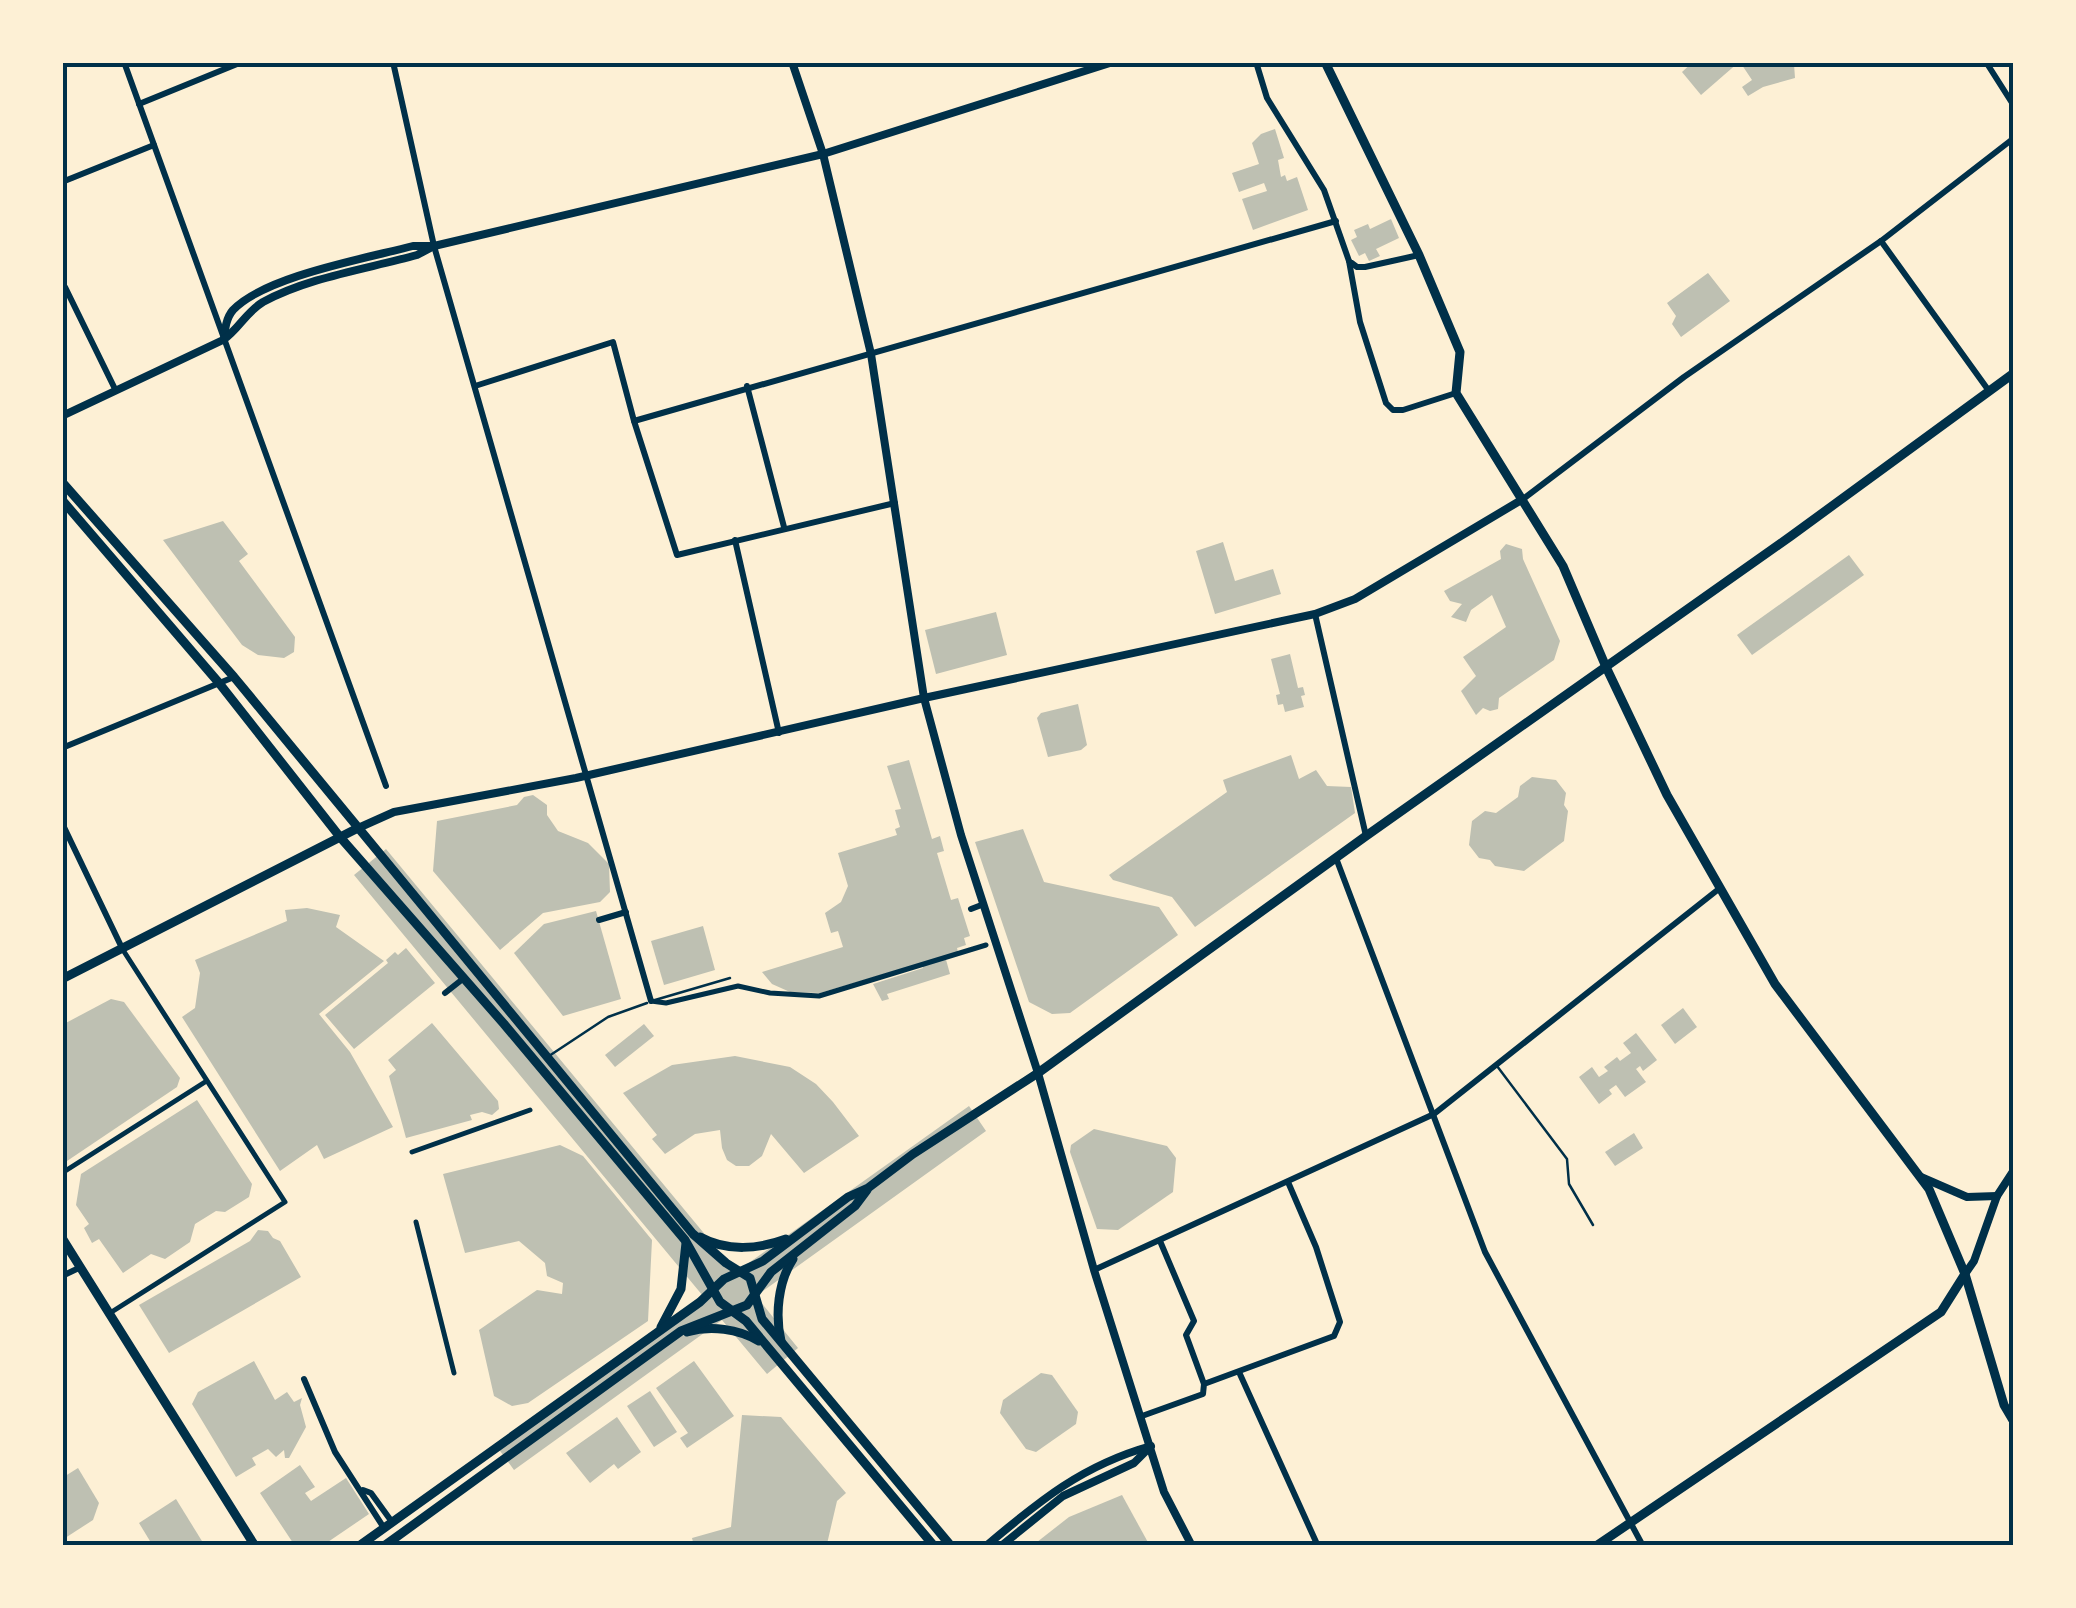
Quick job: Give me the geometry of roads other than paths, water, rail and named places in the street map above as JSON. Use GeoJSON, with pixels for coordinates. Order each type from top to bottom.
{"type":"FeatureCollection","features":[{"type":"Feature","properties":{"kind":"main road"},"geometry":{"type":"LineString","coordinates":[[1325,62],[1420,255],[1460,352],[1456,394],[1563,566],[1667,795],[1775,984],[1930,1189],[1965,1274],[2004,1405],[2014,1422]]}},
{"type":"Feature","properties":{"kind":"main road"},"geometry":{"type":"LineString","coordinates":[[359,1546],[738,1272],[763,1261],[848,1196],[868,1188],[1038,1074],[2014,373]]}},
{"type":"Feature","properties":{"kind":"main road"},"geometry":{"type":"LineString","coordinates":[[62,482],[234,677],[356,829],[548,1056],[689,1237],[720,1302],[746,1321],[934,1546]]}},
{"type":"Feature","properties":{"kind":"main road"},"geometry":{"type":"LineString","coordinates":[[62,500],[219,683],[340,837],[689,1237],[750,1278],[762,1319],[951,1546]]}},
{"type":"Feature","properties":{"kind":"main road"},"geometry":{"type":"LineString","coordinates":[[62,979],[356,829]]}},
{"type":"Feature","properties":{"kind":"main road"},"geometry":{"type":"LineString","coordinates":[[384,1546],[666,1341],[693,1324],[747,1305],[771,1272],[855,1206],[868,1188]]}},
{"type":"Feature","properties":{"kind":"main road"},"geometry":{"type":"LineString","coordinates":[[689,1237],[756,1248],[794,1237]]}},
{"type":"Feature","properties":{"kind":"main road"},"geometry":{"type":"LineString","coordinates":[[658,1332],[681,1289],[689,1237]]}},
{"type":"Feature","properties":{"kind":"main road"},"geometry":{"type":"LineString","coordinates":[[62,1238],[256,1546]]}},
{"type":"Feature","properties":{"kind":"main road"},"geometry":{"type":"LineString","coordinates":[[782,1343],[782,1281],[803,1246]]}},
{"type":"Feature","properties":{"kind":"main road"},"geometry":{"type":"LineString","coordinates":[[1596,1546],[1941,1312],[1965,1274]]}},
{"type":"Feature","properties":{"kind":"main road"},"geometry":{"type":"LineString","coordinates":[[666,1341],[700,1328],[729,1330],[750,1336],[772,1352]]}},
{"type":"Feature","properties":{"kind":"street"},"geometry":{"type":"LineString","coordinates":[[124,62],[386,786]]}},
{"type":"Feature","properties":{"kind":"street"},"geometry":{"type":"LineString","coordinates":[[138,104],[242,62]]}},
{"type":"Feature","properties":{"kind":"street"},"geometry":{"type":"LineString","coordinates":[[393,62],[434,246],[651,1001],[666,1003],[738,986],[770,993],[819,996],[986,945]]}},
{"type":"Feature","properties":{"kind":"street"},"geometry":{"type":"LineString","coordinates":[[792,62],[823,154],[871,354],[924,698],[961,835],[1038,1074],[1164,1492],[1192,1546]]}},
{"type":"Feature","properties":{"kind":"street"},"geometry":{"type":"LineString","coordinates":[[62,416],[224,340],[235,332],[247,313],[274,297],[417,255],[434,246],[823,154],[1113,62]]}},
{"type":"Feature","properties":{"kind":"street"},"geometry":{"type":"LineString","coordinates":[[1256,62],[1268,98],[1324,190],[1336,221],[1349,260],[1360,322],[1386,404],[1392,410],[1403,410],[1456,394]]}},
{"type":"Feature","properties":{"kind":"street"},"geometry":{"type":"LineString","coordinates":[[1986,62],[2014,106]]}},
{"type":"Feature","properties":{"kind":"street"},"geometry":{"type":"LineString","coordinates":[[356,829],[394,812],[779,733],[1315,614],[1355,599],[1523,499],[1684,377],[1882,241],[2014,138]]}},
{"type":"Feature","properties":{"kind":"street"},"geometry":{"type":"LineString","coordinates":[[62,182],[154,145]]}},
{"type":"Feature","properties":{"kind":"street"},"geometry":{"type":"LineString","coordinates":[[634,421],[1336,221]]}},
{"type":"Feature","properties":{"kind":"street"},"geometry":{"type":"LineString","coordinates":[[1882,241],[1990,390]]}},
{"type":"Feature","properties":{"kind":"street"},"geometry":{"type":"LineString","coordinates":[[1349,260],[1356,267],[1365,267],[1420,255]]}},
{"type":"Feature","properties":{"kind":"street"},"geometry":{"type":"LineString","coordinates":[[62,288],[116,388]]}},
{"type":"Feature","properties":{"kind":"street"},"geometry":{"type":"LineString","coordinates":[[475,386],[613,342],[678,555],[895,503]]}},
{"type":"Feature","properties":{"kind":"street"},"geometry":{"type":"LineString","coordinates":[[747,386],[784,527]]}},
{"type":"Feature","properties":{"kind":"street"},"geometry":{"type":"LineString","coordinates":[[735,540],[779,733]]}},
{"type":"Feature","properties":{"kind":"street"},"geometry":{"type":"LineString","coordinates":[[1315,614],[1366,836]]}},
{"type":"Feature","properties":{"kind":"street"},"geometry":{"type":"LineString","coordinates":[[62,748],[234,677]]}},
{"type":"Feature","properties":{"kind":"street"},"geometry":{"type":"LineString","coordinates":[[62,822],[122,948],[284,1202],[110,1313]]}},
{"type":"Feature","properties":{"kind":"street"},"geometry":{"type":"LineString","coordinates":[[1336,858],[1486,1252],[1643,1546]]}},
{"type":"Feature","properties":{"kind":"street"},"geometry":{"type":"LineString","coordinates":[[1094,1270],[1434,1114],[1722,886]]}},
{"type":"Feature","properties":{"kind":"street"},"geometry":{"type":"LineString","coordinates":[[971,908],[984,904]]}},
{"type":"Feature","properties":{"kind":"street"},"geometry":{"type":"LineString","coordinates":[[598,920],[626,912]]}},
{"type":"Feature","properties":{"kind":"street"},"geometry":{"type":"LineString","coordinates":[[444,993],[464,978]]}},
{"type":"Feature","properties":{"kind":"street"},"geometry":{"type":"LineString","coordinates":[[62,1174],[206,1082]]}},
{"type":"Feature","properties":{"kind":"street"},"geometry":{"type":"LineString","coordinates":[[412,1152],[530,1110]]}},
{"type":"Feature","properties":{"kind":"street"},"geometry":{"type":"LineString","coordinates":[[1965,1274],[1974,1261],[1997,1196],[2014,1170]]}},
{"type":"Feature","properties":{"kind":"street"},"geometry":{"type":"LineString","coordinates":[[1921,1177],[1967,1197],[1997,1196]]}},
{"type":"Feature","properties":{"kind":"street"},"geometry":{"type":"LineString","coordinates":[[1204,1384],[1334,1336],[1340,1322],[1316,1247],[1288,1182]]}},
{"type":"Feature","properties":{"kind":"street"},"geometry":{"type":"LineString","coordinates":[[416,1222],[454,1373]]}},
{"type":"Feature","properties":{"kind":"street"},"geometry":{"type":"LineString","coordinates":[[1142,1416],[1203,1394],[1204,1384],[1186,1335],[1194,1322],[1160,1241]]}},
{"type":"Feature","properties":{"kind":"street"},"geometry":{"type":"LineString","coordinates":[[62,1276],[81,1267]]}},
{"type":"Feature","properties":{"kind":"street"},"geometry":{"type":"LineString","coordinates":[[1239,1371],[1316,1545]]}},
{"type":"Feature","properties":{"kind":"street"},"geometry":{"type":"LineString","coordinates":[[304,1379],[336,1452],[363,1490],[372,1493],[388,1525]]}},
{"type":"Feature","properties":{"kind":"street"},"geometry":{"type":"LineString","coordinates":[[986,1546],[1059,1486],[1151,1446]]}},
{"type":"Feature","properties":{"kind":"street"},"geometry":{"type":"LineString","coordinates":[[1001,1546],[1063,1496],[1134,1463],[1151,1446]]}},
{"type":"Feature","properties":{"kind":"lane"},"geometry":{"type":"LineString","coordinates":[[548,1056],[608,1017],[730,978]]}},
{"type":"Feature","properties":{"kind":"lane"},"geometry":{"type":"LineString","coordinates":[[1496,1065],[1568,1159],[1569,1184],[1593,1225]]}}]}
